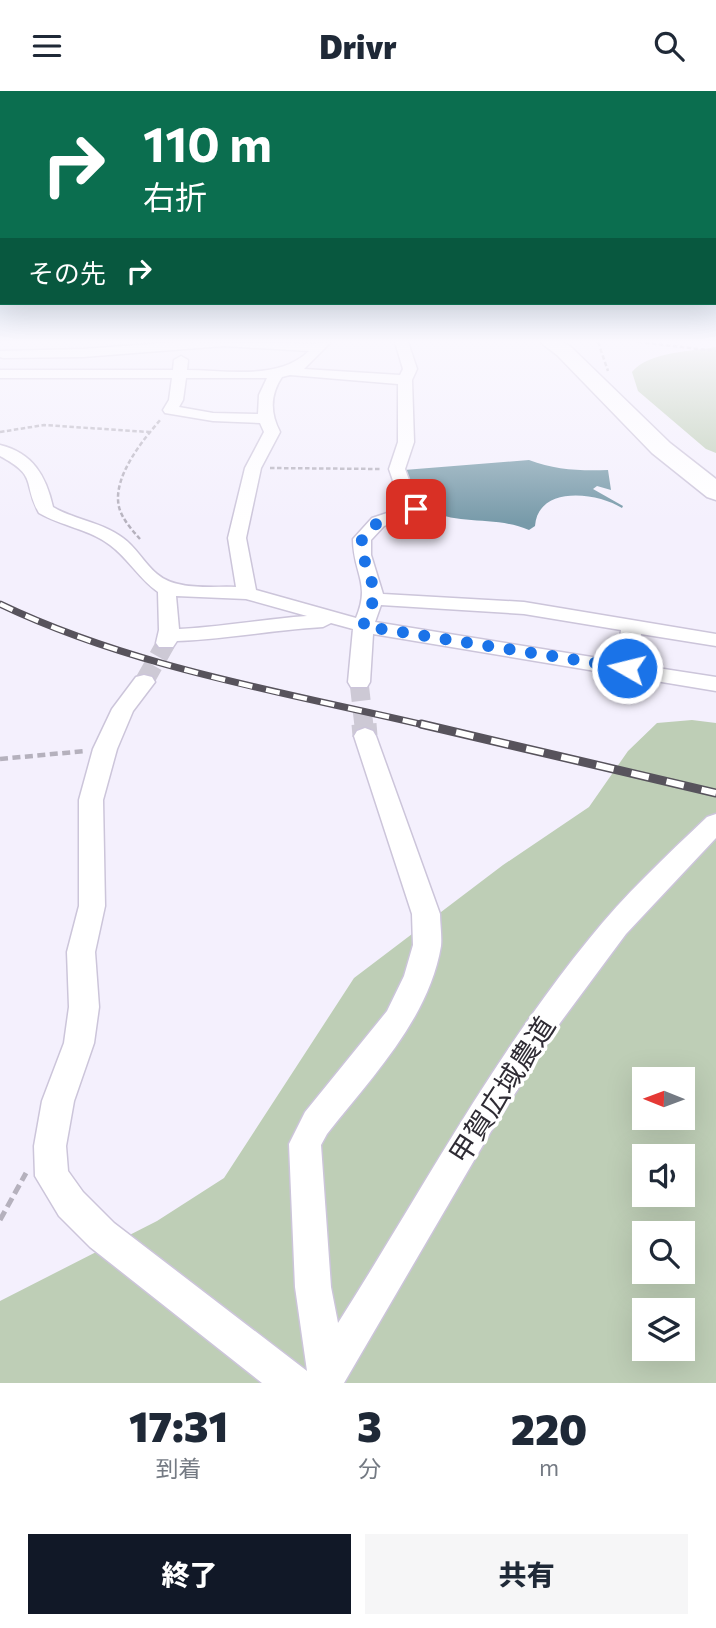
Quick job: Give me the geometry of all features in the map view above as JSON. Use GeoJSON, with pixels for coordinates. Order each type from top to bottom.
{"type":"FeatureCollection","features":[{"type":"Feature","properties":{"kind":"highway"},"geometry":{"type":"LineString","coordinates":[[615,402],[661,448],[716,492]]}},
{"type":"Feature","properties":{"kind":"street"},"geometry":{"type":"LineString","coordinates":[[175,402],[170,410],[213,417],[264,419]]}},
{"type":"Feature","properties":{"kind":"street"},"geometry":{"type":"LineString","coordinates":[[247,593],[237,538],[253,468],[272,432],[264,419],[266,402]]}},
{"type":"Feature","properties":{"kind":"street"},"geometry":{"type":"LineString","coordinates":[[359,682],[354,623],[373,599],[372,582],[362,555],[362,539],[378,522],[416,509],[408,501],[397,469],[406,442],[405,402]]}},
{"type":"Feature","properties":{"kind":"street"},"geometry":{"type":"LineString","coordinates":[[0,450],[28,465],[39,476],[45,509],[63,520],[99,531],[118,542],[150,578],[168,590],[247,593],[354,623],[716,684]]}},
{"type":"Feature","properties":{"kind":"street"},"geometry":{"type":"LineString","coordinates":[[168,590],[164,600],[168,639],[301,621],[354,623]]}},
{"type":"Feature","properties":{"kind":"street"},"geometry":{"type":"LineString","coordinates":[[373,599],[524,608],[716,640]]}},
{"type":"Feature","properties":{"kind":"street"},"geometry":{"type":"LineString","coordinates":[[627,668],[632,626]]}},
{"type":"Feature","properties":{"kind":"street"},"geometry":{"type":"LineString","coordinates":[[144,682],[123,709],[105,750],[91,800],[92,906],[81,952],[83,1007],[79,1043],[58,1101],[50,1150],[52,1176],[71,1204],[102,1235],[293,1383]]}},
{"type":"Feature","properties":{"kind":"street"},"geometry":{"type":"LineString","coordinates":[[326,1378],[313,1287],[305,1145],[316,1123],[398,1020],[418,976],[427,945],[426,914],[365,736]]}},
{"type":"Feature","properties":{"kind":"street","name":"甲賀広域農道"},"geometry":{"type":"LineString","coordinates":[[326,1378],[422,1216],[524,1053],[586,963],[652,886],[716,823]]}},
{"type":"Feature","properties":{"kind":"path"},"geometry":{"type":"LineString","coordinates":[[0,432],[21,426],[44,425],[149,432],[117,489],[118,506],[150,553],[140,565]]}},
{"type":"Feature","properties":{"kind":"path"},"geometry":{"type":"LineString","coordinates":[[253,468],[397,469]]}},
{"type":"Feature","properties":{"kind":"path"},"geometry":{"type":"LineString","coordinates":[[0,759],[105,750]]}},
{"type":"Feature","properties":{"kind":"path"},"geometry":{"type":"LineString","coordinates":[[0,1220],[26,1171],[50,1150]]}},
{"type":"Feature","properties":{"kind":"green space"},"geometry":{"type":"Polygon","coordinates":[[[651,402],[716,402],[716,453],[706,449],[651,402]]]}},
{"type":"Feature","properties":{"kind":"green space"},"geometry":{"type":"Polygon","coordinates":[[[692,720],[716,723],[716,1383],[0,1383],[0,1301],[157,1221],[224,1178],[354,978],[503,865],[589,807],[628,751],[657,723],[692,720]]]}},
{"type":"Feature","properties":{"kind":"water"},"geometry":{"type":"Polygon","coordinates":[[[529,460],[568,469],[608,470],[611,490],[597,486],[593,489],[623,506],[622,508],[598,498],[557,498],[546,504],[539,513],[535,526],[529,530],[511,524],[456,518],[425,506],[413,492],[404,470],[529,460]]]}},
{"type":"Feature","properties":{"kind":"tunnel"},"geometry":{"type":"LineString","coordinates":[[144,682],[166,643]]}},
{"type":"Feature","properties":{"kind":"tunnel"},"geometry":{"type":"LineString","coordinates":[[359,682],[364,726]]}},
{"type":"Feature","properties":{"kind":"tunnel"},"geometry":{"type":"LineString","coordinates":[[364,724],[365,736]]}},
{"type":"Feature","properties":{"kind":"railway"},"geometry":{"type":"LineString","coordinates":[[0,604],[51,626],[156,662],[428,726]]}},
{"type":"Feature","properties":{"kind":"railway"},"geometry":{"type":"LineString","coordinates":[[421,724],[716,793]]}},
{"type":"Feature","properties":{"kind":"route"},"geometry":{"type":"LineString","coordinates":[[416,509],[378,522],[362,539],[362,555],[372,582],[373,599],[363,626],[627,668]]}}]}
